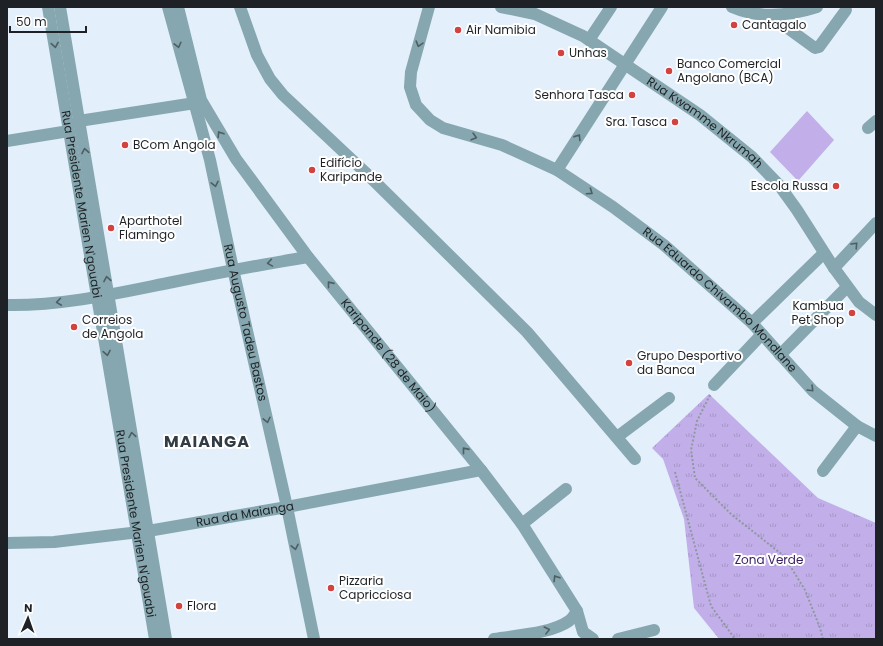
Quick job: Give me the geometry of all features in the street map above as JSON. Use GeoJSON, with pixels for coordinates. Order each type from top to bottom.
{"type":"FeatureCollection","features":[{"type":"Feature","properties":{"kind":"street","name":"Rua Presidente Marien N'gouabi"},"geometry":{"type":"LineString","coordinates":[[48,7],[69,131],[103,296],[143,532],[166,639]]}},
{"type":"Feature","properties":{"kind":"street","name":"Rua Presidente Marien N'gouabi"},"geometry":{"type":"LineString","coordinates":[[60,7],[80,121],[103,296]]}},
{"type":"Feature","properties":{"kind":"street","name":"Rua Augusto Tadeu Bastos"},"geometry":{"type":"LineString","coordinates":[[168,7],[181,57],[198,101]]}},
{"type":"Feature","properties":{"kind":"street","name":"Rua Augusto Tadeu Bastos"},"geometry":{"type":"LineString","coordinates":[[178,7],[233,270],[287,507],[314,639]]}},
{"type":"Feature","properties":{"kind":"street"},"geometry":{"type":"LineString","coordinates":[[240,7],[258,55],[270,79],[283,95],[366,173],[527,332],[635,459]]}},
{"type":"Feature","properties":{"kind":"street","name":"Rua Eduardo Chivambo Mondlane"},"geometry":{"type":"LineString","coordinates":[[429,7],[411,72],[410,87],[416,105],[430,120],[443,128],[502,145],[557,170],[613,207],[664,245],[752,323],[813,391],[857,426],[876,436]]}},
{"type":"Feature","properties":{"kind":"street","name":"Rua Kwamme Nkrumah"},"geometry":{"type":"LineString","coordinates":[[501,7],[536,14],[560,24],[588,40],[700,115],[752,157],[784,192],[847,287],[859,302],[876,316]]}},
{"type":"Feature","properties":{"kind":"street"},"geometry":{"type":"LineString","coordinates":[[588,40],[611,7]]}},
{"type":"Feature","properties":{"kind":"street"},"geometry":{"type":"LineString","coordinates":[[557,170],[662,7]]}},
{"type":"Feature","properties":{"kind":"street"},"geometry":{"type":"LineString","coordinates":[[732,7],[748,13],[771,16],[785,11],[817,7]]}},
{"type":"Feature","properties":{"kind":"street"},"geometry":{"type":"LineString","coordinates":[[771,16],[815,48],[819,47],[846,10]]}},
{"type":"Feature","properties":{"kind":"street"},"geometry":{"type":"LineString","coordinates":[[80,121],[198,101]]}},
{"type":"Feature","properties":{"kind":"street","name":"Karipande (28 de Maio)"},"geometry":{"type":"LineString","coordinates":[[198,101],[236,159],[308,257],[481,470],[522,524],[577,611],[583,632],[593,639]]}},
{"type":"Feature","properties":{"kind":"street"},"geometry":{"type":"LineString","coordinates":[[7,141],[69,131]]}},
{"type":"Feature","properties":{"kind":"street"},"geometry":{"type":"LineString","coordinates":[[210,160],[212,154],[217,149],[227,151],[236,159]]}},
{"type":"Feature","properties":{"kind":"street"},"geometry":{"type":"LineString","coordinates":[[834,268],[876,223]]}},
{"type":"Feature","properties":{"kind":"street"},"geometry":{"type":"LineString","coordinates":[[752,323],[824,253]]}},
{"type":"Feature","properties":{"kind":"street"},"geometry":{"type":"LineString","coordinates":[[7,305],[36,305],[103,296],[233,270],[308,257]]}},
{"type":"Feature","properties":{"kind":"street"},"geometry":{"type":"LineString","coordinates":[[780,355],[847,287]]}},
{"type":"Feature","properties":{"kind":"street"},"geometry":{"type":"LineString","coordinates":[[714,385],[762,334]]}},
{"type":"Feature","properties":{"kind":"street"},"geometry":{"type":"LineString","coordinates":[[616,437],[669,398]]}},
{"type":"Feature","properties":{"kind":"street"},"geometry":{"type":"LineString","coordinates":[[823,472],[857,426]]}},
{"type":"Feature","properties":{"kind":"street","name":"Rua da Maianga"},"geometry":{"type":"LineString","coordinates":[[7,543],[54,542],[143,532],[287,507],[481,470]]}},
{"type":"Feature","properties":{"kind":"street"},"geometry":{"type":"LineString","coordinates":[[522,524],[566,489]]}},
{"type":"Feature","properties":{"kind":"street","name":"Rua Presidente Marien N'gouabi"},"geometry":{"type":"LineString","coordinates":[[143,532],[155,639]]}},
{"type":"Feature","properties":{"kind":"street"},"geometry":{"type":"LineString","coordinates":[[494,639],[537,632],[560,626],[571,620],[577,611]]}},
{"type":"Feature","properties":{"kind":"street"},"geometry":{"type":"LineString","coordinates":[[618,639],[654,630]]}},
{"type":"Feature","properties":{"kind":"path"},"geometry":{"type":"LineString","coordinates":[[714,385],[697,421],[691,450],[695,478],[732,515],[784,556],[805,590],[823,639]]}},
{"type":"Feature","properties":{"kind":"path"},"geometry":{"type":"LineString","coordinates":[[676,472],[711,606],[735,639]]}},
{"type":"Feature","properties":{"kind":"green space"},"geometry":{"type":"Polygon","coordinates":[[[807,111],[834,140],[798,181],[770,152],[807,111]]]}},
{"type":"Feature","properties":{"kind":"green space","name":"Zona Verde"},"geometry":{"type":"Polygon","coordinates":[[[709,394],[818,498],[876,523],[876,639],[719,639],[694,608],[684,519],[663,459],[652,448],[709,394]]]}},
{"type":"Feature","properties":{"kind":"place","name":"Cantagalo"},"geometry":{"type":"Point","coordinates":[734,25]}},
{"type":"Feature","properties":{"kind":"place","name":"Air Namibia"},"geometry":{"type":"Point","coordinates":[458,30]}},
{"type":"Feature","properties":{"kind":"place","name":"Unhas"},"geometry":{"type":"Point","coordinates":[561,53]}},
{"type":"Feature","properties":{"kind":"place","name":"Banco Comercial Angolano (BCA)"},"geometry":{"type":"Point","coordinates":[669,71]}},
{"type":"Feature","properties":{"kind":"place","name":"Senhora Tasca"},"geometry":{"type":"Point","coordinates":[632,95]}},
{"type":"Feature","properties":{"kind":"place","name":"Sra. Tasca"},"geometry":{"type":"Point","coordinates":[675,122]}},
{"type":"Feature","properties":{"kind":"place","name":"BCom Angola"},"geometry":{"type":"Point","coordinates":[125,145]}},
{"type":"Feature","properties":{"kind":"place","name":"Edifício Karipande"},"geometry":{"type":"Point","coordinates":[312,170]}},
{"type":"Feature","properties":{"kind":"place","name":"Escola Russa"},"geometry":{"type":"Point","coordinates":[836,186]}},
{"type":"Feature","properties":{"kind":"place","name":"Aparthotel Flamingo"},"geometry":{"type":"Point","coordinates":[111,228]}},
{"type":"Feature","properties":{"kind":"place","name":"Kambua Pet Shop"},"geometry":{"type":"Point","coordinates":[852,313]}},
{"type":"Feature","properties":{"kind":"place","name":"Correios de Angola"},"geometry":{"type":"Point","coordinates":[74,327]}},
{"type":"Feature","properties":{"kind":"place","name":"Grupo Desportivo da Banca"},"geometry":{"type":"Point","coordinates":[629,363]}},
{"type":"Feature","properties":{"kind":"place","name":"Pizzaria Capricciosa"},"geometry":{"type":"Point","coordinates":[331,588]}},
{"type":"Feature","properties":{"kind":"place","name":"Flora"},"geometry":{"type":"Point","coordinates":[179,606]}},
{"type":"Feature","properties":{"kind":"district","name":"MAIANGA"},"geometry":{"type":"Point","coordinates":[207,441]}}]}
